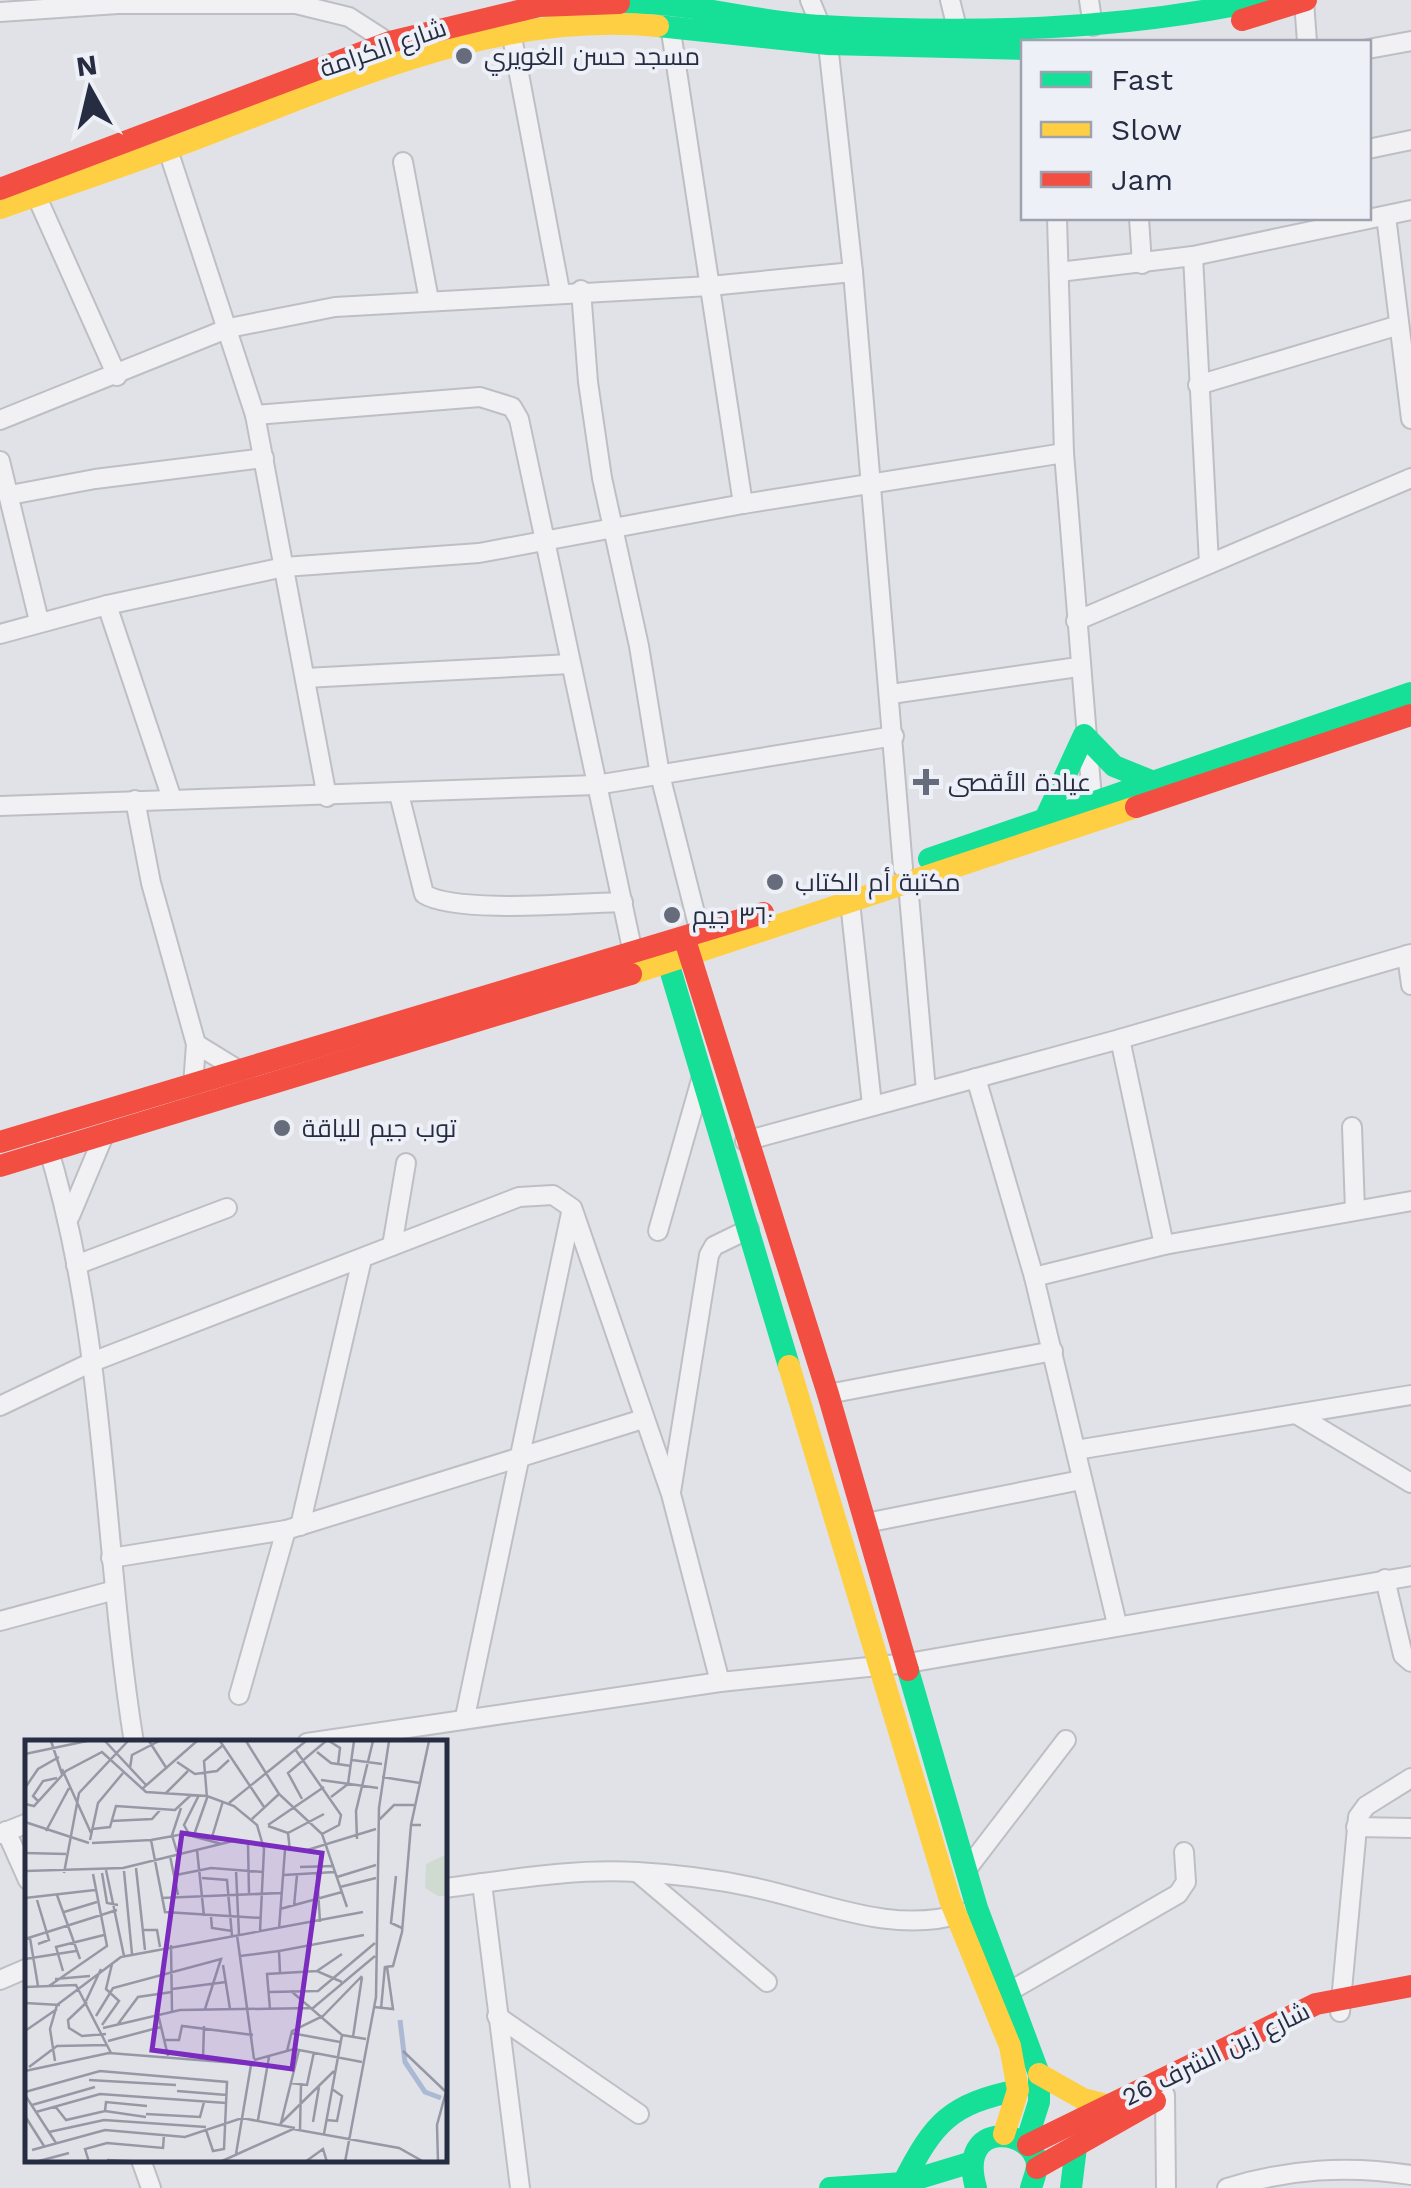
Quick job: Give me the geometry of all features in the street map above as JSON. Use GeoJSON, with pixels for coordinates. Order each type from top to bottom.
{"type":"FeatureCollection","features":[{"type":"Feature","properties":{"kind":"street"},"geometry":{"type":"LineString","coordinates":[[810,0],[824,35],[853,272],[926,1091]]}},
{"type":"Feature","properties":{"kind":"street"},"geometry":{"type":"LineString","coordinates":[[950,0],[957,28]]}},
{"type":"Feature","properties":{"kind":"street"},"geometry":{"type":"LineString","coordinates":[[1089,0],[1099,34]]}},
{"type":"Feature","properties":{"kind":"street","name":"شارع الكرامة"},"geometry":{"type":"LineString","coordinates":[[1099,34],[1261,0]]}},
{"type":"Feature","properties":{"kind":"street"},"geometry":{"type":"LineString","coordinates":[[1305,0],[1307,40]]}},
{"type":"Feature","properties":{"kind":"street","name":"شارع الكرامة"},"geometry":{"type":"LineString","coordinates":[[0,208],[32,186],[397,50],[509,21],[742,6],[824,35],[957,28],[1041,36],[1207,28],[1305,0]]}},
{"type":"Feature","properties":{"kind":"street"},"geometry":{"type":"LineString","coordinates":[[0,12],[66,3],[296,2],[349,17],[397,50]]}},
{"type":"Feature","properties":{"kind":"street","name":"شارع الكرامة"},"geometry":{"type":"LineString","coordinates":[[631,13],[670,25],[1018,54]]}},
{"type":"Feature","properties":{"kind":"street"},"geometry":{"type":"LineString","coordinates":[[509,21],[560,290]]}},
{"type":"Feature","properties":{"kind":"street"},"geometry":{"type":"LineString","coordinates":[[670,25],[743,504]]}},
{"type":"Feature","properties":{"kind":"street"},"geometry":{"type":"LineString","coordinates":[[1371,49],[1411,41]]}},
{"type":"Feature","properties":{"kind":"street","name":"شارع الكرامة"},"geometry":{"type":"LineString","coordinates":[[0,189],[32,186],[168,150],[397,50]]}},
{"type":"Feature","properties":{"kind":"street"},"geometry":{"type":"LineString","coordinates":[[1371,147],[1411,140]]}},
{"type":"Feature","properties":{"kind":"street"},"geometry":{"type":"LineString","coordinates":[[168,150],[255,415],[327,797]]}},
{"type":"Feature","properties":{"kind":"street"},"geometry":{"type":"LineString","coordinates":[[403,162],[429,300]]}},
{"type":"Feature","properties":{"kind":"street"},"geometry":{"type":"LineString","coordinates":[[32,186],[117,376]]}},
{"type":"Feature","properties":{"kind":"street"},"geometry":{"type":"LineString","coordinates":[[1371,219],[1411,210]]}},
{"type":"Feature","properties":{"kind":"street"},"geometry":{"type":"LineString","coordinates":[[1386,216],[1396,326],[1407,368],[1411,419]]}},
{"type":"Feature","properties":{"kind":"street"},"geometry":{"type":"LineString","coordinates":[[1057,220],[1064,453],[1078,667],[1093,811]]}},
{"type":"Feature","properties":{"kind":"street"},"geometry":{"type":"LineString","coordinates":[[1140,220],[1142,264]]}},
{"type":"Feature","properties":{"kind":"street"},"geometry":{"type":"LineString","coordinates":[[1059,272],[1193,256],[1367,220]]}},
{"type":"Feature","properties":{"kind":"street"},"geometry":{"type":"LineString","coordinates":[[1193,256],[1208,564]]}},
{"type":"Feature","properties":{"kind":"street"},"geometry":{"type":"LineString","coordinates":[[0,420],[229,328],[336,306],[560,290],[710,286],[853,272]]}},
{"type":"Feature","properties":{"kind":"street"},"geometry":{"type":"LineString","coordinates":[[580,290],[594,430],[660,775],[701,1080],[883,1665],[1011,2052],[1018,2090],[1016,2108],[1004,2134],[978,2145],[969,2163],[976,2188]]}},
{"type":"Feature","properties":{"kind":"street"},"geometry":{"type":"LineString","coordinates":[[1198,385],[1396,326]]}},
{"type":"Feature","properties":{"kind":"street"},"geometry":{"type":"LineString","coordinates":[[255,415],[480,398],[504,402],[520,420],[633,954]]}},
{"type":"Feature","properties":{"kind":"street"},"geometry":{"type":"LineString","coordinates":[[0,634],[39,621],[284,567],[428,558],[544,542],[743,504],[1064,453]]}},
{"type":"Feature","properties":{"kind":"street"},"geometry":{"type":"LineString","coordinates":[[10,495],[95,479],[264,458]]}},
{"type":"Feature","properties":{"kind":"street"},"geometry":{"type":"LineString","coordinates":[[0,461],[39,621]]}},
{"type":"Feature","properties":{"kind":"street"},"geometry":{"type":"LineString","coordinates":[[1076,621],[1411,478]]}},
{"type":"Feature","properties":{"kind":"street"},"geometry":{"type":"LineString","coordinates":[[107,605],[172,799]]}},
{"type":"Feature","properties":{"kind":"street"},"geometry":{"type":"LineString","coordinates":[[305,678],[570,664]]}},
{"type":"Feature","properties":{"kind":"street"},"geometry":{"type":"LineString","coordinates":[[891,694],[1078,667]]}},
{"type":"Feature","properties":{"kind":"street"},"geometry":{"type":"LineString","coordinates":[[0,1166],[46,1140],[240,1071],[633,954],[724,944],[850,902],[1046,817],[1093,811],[1151,780],[1411,692]]}},
{"type":"Feature","properties":{"kind":"street"},"geometry":{"type":"LineString","coordinates":[[0,1142],[104,1135],[616,977],[681,947],[1093,811],[1411,714]]}},
{"type":"Feature","properties":{"kind":"street"},"geometry":{"type":"LineString","coordinates":[[1084,735],[1114,766],[1151,780]]}},
{"type":"Feature","properties":{"kind":"street"},"geometry":{"type":"LineString","coordinates":[[1046,817],[1084,735]]}},
{"type":"Feature","properties":{"kind":"street"},"geometry":{"type":"LineString","coordinates":[[0,806],[327,797],[596,784],[894,736]]}},
{"type":"Feature","properties":{"kind":"street"},"geometry":{"type":"LineString","coordinates":[[399,794],[424,894],[430,898],[460,904],[623,902]]}},
{"type":"Feature","properties":{"kind":"street"},"geometry":{"type":"LineString","coordinates":[[136,800],[152,882],[196,1044],[193,1086]]}},
{"type":"Feature","properties":{"kind":"street"},"geometry":{"type":"LineString","coordinates":[[850,902],[872,1105]]}},
{"type":"Feature","properties":{"kind":"street"},"geometry":{"type":"LineString","coordinates":[[692,1006],[724,944]]}},
{"type":"Feature","properties":{"kind":"street"},"geometry":{"type":"LineString","coordinates":[[745,1141],[1409,955],[1411,985]]}},
{"type":"Feature","properties":{"kind":"street"},"geometry":{"type":"LineString","coordinates":[[616,977],[692,1006],[745,1141],[828,1394],[908,1663],[967,1869],[966,1912],[1010,1991],[1039,2074],[1039,2102],[1027,2144],[1034,2178]]}},
{"type":"Feature","properties":{"kind":"street"},"geometry":{"type":"LineString","coordinates":[[1120,1039],[1164,1246]]}},
{"type":"Feature","properties":{"kind":"street"},"geometry":{"type":"LineString","coordinates":[[196,1044],[240,1071]]}},
{"type":"Feature","properties":{"kind":"street"},"geometry":{"type":"LineString","coordinates":[[976,1078],[1034,1277],[1117,1624]]}},
{"type":"Feature","properties":{"kind":"street"},"geometry":{"type":"LineString","coordinates":[[658,1232],[701,1080]]}},
{"type":"Feature","properties":{"kind":"street"},"geometry":{"type":"LineString","coordinates":[[1352,1126],[1356,1210]]}},
{"type":"Feature","properties":{"kind":"street"},"geometry":{"type":"LineString","coordinates":[[70,1216],[104,1135]]}},
{"type":"Feature","properties":{"kind":"street"},"geometry":{"type":"LineString","coordinates":[[46,1140],[70,1216],[92,1362],[134,1740]]}},
{"type":"Feature","properties":{"kind":"street"},"geometry":{"type":"LineString","coordinates":[[392,1246],[406,1163]]}},
{"type":"Feature","properties":{"kind":"street"},"geometry":{"type":"LineString","coordinates":[[0,1406],[92,1362],[392,1246],[535,1193],[553,1195],[572,1208],[671,1494],[720,1682]]}},
{"type":"Feature","properties":{"kind":"street"},"geometry":{"type":"LineString","coordinates":[[1034,1277],[1164,1246],[1411,1201]]}},
{"type":"Feature","properties":{"kind":"street"},"geometry":{"type":"LineString","coordinates":[[76,1266],[227,1208]]}},
{"type":"Feature","properties":{"kind":"street"},"geometry":{"type":"LineString","coordinates":[[465,1716],[572,1208]]}},
{"type":"Feature","properties":{"kind":"street"},"geometry":{"type":"LineString","coordinates":[[671,1494],[709,1255],[714,1246],[749,1228]]}},
{"type":"Feature","properties":{"kind":"street"},"geometry":{"type":"LineString","coordinates":[[238,1695],[293,1528],[362,1259]]}},
{"type":"Feature","properties":{"kind":"street"},"geometry":{"type":"LineString","coordinates":[[828,1394],[1053,1351]]}},
{"type":"Feature","properties":{"kind":"street"},"geometry":{"type":"LineString","coordinates":[[1076,1450],[1411,1395]]}},
{"type":"Feature","properties":{"kind":"street"},"geometry":{"type":"LineString","coordinates":[[1296,1414],[1411,1483]]}},
{"type":"Feature","properties":{"kind":"street"},"geometry":{"type":"LineString","coordinates":[[111,1558],[293,1528],[643,1420]]}},
{"type":"Feature","properties":{"kind":"street"},"geometry":{"type":"LineString","coordinates":[[866,1523],[1081,1480]]}},
{"type":"Feature","properties":{"kind":"street"},"geometry":{"type":"LineString","coordinates":[[325,1740],[465,1716],[720,1682],[908,1663],[1411,1576]]}},
{"type":"Feature","properties":{"kind":"street"},"geometry":{"type":"LineString","coordinates":[[1386,1579],[1403,1655],[1411,1662]]}},
{"type":"Feature","properties":{"kind":"street"},"geometry":{"type":"LineString","coordinates":[[0,1620],[115,1590]]}},
{"type":"Feature","properties":{"kind":"street"},"geometry":{"type":"LineString","coordinates":[[967,1869],[1066,1740]]}},
{"type":"Feature","properties":{"kind":"street"},"geometry":{"type":"LineString","coordinates":[[1341,2005],[1356,1827],[1366,1806],[1411,1778]]}},
{"type":"Feature","properties":{"kind":"street"},"geometry":{"type":"LineString","coordinates":[[1356,1827],[1411,1828]]}},
{"type":"Feature","properties":{"kind":"street"},"geometry":{"type":"LineString","coordinates":[[3,1832],[25,1874]]}},
{"type":"Feature","properties":{"kind":"street"},"geometry":{"type":"LineString","coordinates":[[1010,1991],[1178,1894],[1186,1882],[1184,1852]]}},
{"type":"Feature","properties":{"kind":"street"},"geometry":{"type":"LineString","coordinates":[[448,1888],[636,1872],[748,1886],[896,1921],[966,1912]]}},
{"type":"Feature","properties":{"kind":"street"},"geometry":{"type":"LineString","coordinates":[[636,1872],[767,1982]]}},
{"type":"Feature","properties":{"kind":"street"},"geometry":{"type":"LineString","coordinates":[[482,1883],[520,2188]]}},
{"type":"Feature","properties":{"kind":"street"},"geometry":{"type":"LineString","coordinates":[[0,1980],[25,1969]]}},
{"type":"Feature","properties":{"kind":"street","name":"شارع زين الشرف 26"},"geometry":{"type":"LineString","coordinates":[[1027,2144],[1290,2015],[1411,1986]]}},
{"type":"Feature","properties":{"kind":"street","name":"شارع زين الشرف 26"},"geometry":{"type":"LineString","coordinates":[[1034,2178],[1076,2147],[1296,2026],[1341,2005],[1411,1999]]}},
{"type":"Feature","properties":{"kind":"street"},"geometry":{"type":"LineString","coordinates":[[497,2016],[639,2114]]}},
{"type":"Feature","properties":{"kind":"street"},"geometry":{"type":"LineString","coordinates":[[1039,2074],[1082,2099],[1110,2106]]}},
{"type":"Feature","properties":{"kind":"street"},"geometry":{"type":"LineString","coordinates":[[902,2183],[934,2126],[953,2108],[972,2098],[1018,2090]]}},
{"type":"Feature","properties":{"kind":"street"},"geometry":{"type":"LineString","coordinates":[[1165,2096],[1166,2188]]}},
{"type":"Feature","properties":{"kind":"street"},"geometry":{"type":"LineString","coordinates":[[1004,2134],[1027,2144]]}},
{"type":"Feature","properties":{"kind":"street"},"geometry":{"type":"LineString","coordinates":[[1071,2188],[1076,2147]]}},
{"type":"Feature","properties":{"kind":"street"},"geometry":{"type":"LineString","coordinates":[[141,2163],[150,2188]]}},
{"type":"Feature","properties":{"kind":"street"},"geometry":{"type":"LineString","coordinates":[[830,2188],[902,2183],[969,2163]]}},
{"type":"Feature","properties":{"kind":"street"},"geometry":{"type":"LineString","coordinates":[[1226,2188],[1349,2169],[1411,2175]]}},
{"type":"Feature","properties":{"kind":"traffic: fast"},"geometry":{"type":"LineString","coordinates":[[619,3],[670,5],[822,26],[932,30],[1098,24],[1261,0]]}},
{"type":"Feature","properties":{"kind":"traffic: fast"},"geometry":{"type":"LineString","coordinates":[[658,26],[828,44],[1021,49]]}},
{"type":"Feature","properties":{"kind":"traffic: fast"},"geometry":{"type":"LineString","coordinates":[[929,859],[1411,693]]}},
{"type":"Feature","properties":{"kind":"traffic: fast"},"geometry":{"type":"LineString","coordinates":[[1046,817],[1084,735],[1114,766],[1151,781]]}},
{"type":"Feature","properties":{"kind":"traffic: fast"},"geometry":{"type":"LineString","coordinates":[[664,949],[789,1366]]}},
{"type":"Feature","properties":{"kind":"traffic: fast"},"geometry":{"type":"LineString","coordinates":[[908,1670],[977,1908],[1039,2074],[1039,2102],[1026,2143]]}},
{"type":"Feature","properties":{"kind":"traffic: fast"},"geometry":{"type":"LineString","coordinates":[[903,2183],[924,2145],[947,2119],[976,2102],[1018,2090]]}},
{"type":"Feature","properties":{"kind":"traffic: fast"},"geometry":{"type":"LineString","coordinates":[[976,2188],[973,2165],[977,2150],[986,2140],[998,2136],[1024,2143],[1033,2152],[1037,2165],[1031,2188]]}},
{"type":"Feature","properties":{"kind":"traffic: fast"},"geometry":{"type":"LineString","coordinates":[[1071,2188],[1076,2147]]}},
{"type":"Feature","properties":{"kind":"traffic: fast"},"geometry":{"type":"LineString","coordinates":[[830,2188],[903,2183],[969,2163]]}},
{"type":"Feature","properties":{"kind":"traffic: slow"},"geometry":{"type":"LineString","coordinates":[[0,208],[432,52],[544,28],[600,24],[658,26]]}},
{"type":"Feature","properties":{"kind":"traffic: slow"},"geometry":{"type":"LineString","coordinates":[[631,974],[1136,807]]}},
{"type":"Feature","properties":{"kind":"traffic: slow"},"geometry":{"type":"LineString","coordinates":[[789,1366],[950,1900],[1010,2046],[1018,2090],[1004,2134]]}},
{"type":"Feature","properties":{"kind":"traffic: slow"},"geometry":{"type":"LineString","coordinates":[[1039,2074],[1083,2099],[1110,2106]]}},
{"type":"Feature","properties":{"kind":"traffic: jam"},"geometry":{"type":"LineString","coordinates":[[1242,20],[1306,0]]}},
{"type":"Feature","properties":{"kind":"traffic: jam"},"geometry":{"type":"LineString","coordinates":[[0,189],[390,42],[539,6],[619,3]]}},
{"type":"Feature","properties":{"kind":"traffic: jam"},"geometry":{"type":"LineString","coordinates":[[1136,807],[1411,715]]}},
{"type":"Feature","properties":{"kind":"traffic: jam"},"geometry":{"type":"LineString","coordinates":[[0,1142],[763,913]]}},
{"type":"Feature","properties":{"kind":"traffic: jam"},"geometry":{"type":"LineString","coordinates":[[685,940],[828,1394],[908,1670]]}},
{"type":"Feature","properties":{"kind":"traffic: jam"},"geometry":{"type":"LineString","coordinates":[[0,1166],[631,974]]}},
{"type":"Feature","properties":{"kind":"traffic: jam"},"geometry":{"type":"LineString","coordinates":[[1028,2145],[1316,2004],[1411,1986]]}},
{"type":"Feature","properties":{"kind":"traffic: jam"},"geometry":{"type":"LineString","coordinates":[[1037,2168],[1155,2101]]}},
{"type":"Feature","properties":{"kind":"place","name":"مسجد حسن الغويري"},"geometry":{"type":"Point","coordinates":[464,56]}},
{"type":"Feature","properties":{"kind":"place","name":"عيادة الأقصى"},"geometry":{"type":"Point","coordinates":[926,782]}},
{"type":"Feature","properties":{"kind":"place","name":"مكتبة أم الكتاب"},"geometry":{"type":"Point","coordinates":[775,882]}},
{"type":"Feature","properties":{"kind":"place","name":"٣٦٠ جيم"},"geometry":{"type":"Point","coordinates":[672,915]}},
{"type":"Feature","properties":{"kind":"place","name":"توب جيم للياقة"},"geometry":{"type":"Point","coordinates":[282,1128]}}]}
